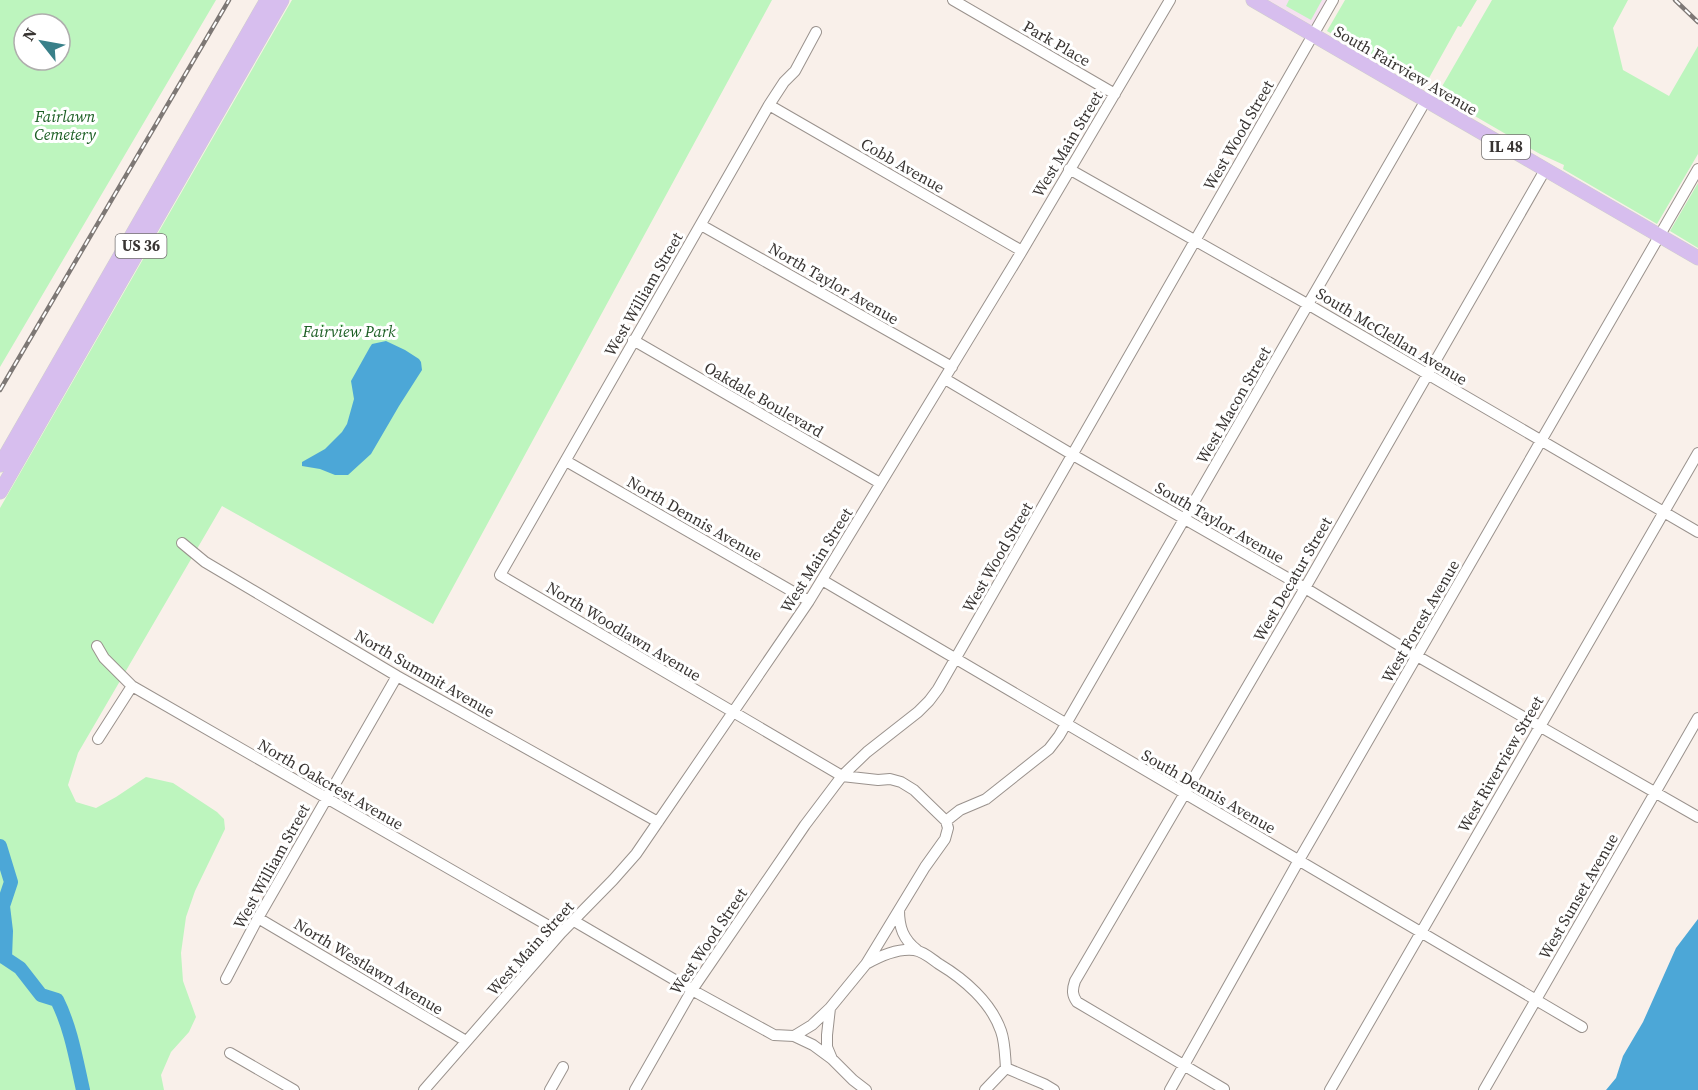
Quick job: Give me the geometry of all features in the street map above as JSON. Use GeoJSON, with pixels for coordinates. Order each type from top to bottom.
{"type":"FeatureCollection","features":[{"type":"Feature","properties":{"kind":"main road","name":"US 36"},"geometry":{"type":"LineString","coordinates":[[0,465],[267,0]]}},
{"type":"Feature","properties":{"kind":"main road","name":"US 36"},"geometry":{"type":"LineString","coordinates":[[0,492],[282,0]]}},
{"type":"Feature","properties":{"kind":"main road","name":"South Fairview Avenue"},"geometry":{"type":"LineString","coordinates":[[1253,0],[1698,258]]}},
{"type":"Feature","properties":{"kind":"street","name":"Park Place"},"geometry":{"type":"LineString","coordinates":[[953,0],[1115,94]]}},
{"type":"Feature","properties":{"kind":"street","name":"West Main Street"},"geometry":{"type":"LineString","coordinates":[[424,1090],[561,933],[636,854],[658,822],[809,601],[1022,251],[1170,0]]}},
{"type":"Feature","properties":{"kind":"street","name":"West Wood Street"},"geometry":{"type":"LineString","coordinates":[[635,1090],[692,990],[805,825],[842,776],[867,752],[929,701],[1073,455],[1333,0]]}},
{"type":"Feature","properties":{"kind":"street","name":"West William Street"},"geometry":{"type":"LineString","coordinates":[[500,574],[769,105],[784,82],[795,71],[816,32]]}},
{"type":"Feature","properties":{"kind":"street","name":"West Macon Street"},"geometry":{"type":"LineString","coordinates":[[946,821],[960,810],[986,799],[1048,749],[1059,736],[1426,100]]}},
{"type":"Feature","properties":{"kind":"street","name":"Cobb Avenue"},"geometry":{"type":"LineString","coordinates":[[769,105],[1022,251]]}},
{"type":"Feature","properties":{"kind":"street","name":"South McClellan Avenue"},"geometry":{"type":"LineString","coordinates":[[1069,169],[1309,305],[1698,532]]}},
{"type":"Feature","properties":{"kind":"street","name":"West Forest Avenue"},"geometry":{"type":"LineString","coordinates":[[1170,1090],[1299,860],[1698,169]]}},
{"type":"Feature","properties":{"kind":"street","name":"West Decatur Street"},"geometry":{"type":"LineString","coordinates":[[1184,1065],[1077,1002],[1073,997],[1072,989],[1075,981],[1305,588],[1545,170]]}},
{"type":"Feature","properties":{"kind":"street","name":"North Taylor Avenue"},"geometry":{"type":"LineString","coordinates":[[701,225],[952,367]]}},
{"type":"Feature","properties":{"kind":"street","name":"Oakdale Boulevard"},"geometry":{"type":"LineString","coordinates":[[633,340],[880,483]]}},
{"type":"Feature","properties":{"kind":"street","name":"South Taylor Avenue"},"geometry":{"type":"LineString","coordinates":[[945,379],[1698,818]]}},
{"type":"Feature","properties":{"kind":"street","name":"West Riverview Street"},"geometry":{"type":"LineString","coordinates":[[1330,1090],[1698,453]]}},
{"type":"Feature","properties":{"kind":"street","name":"North Dennis Avenue"},"geometry":{"type":"LineString","coordinates":[[566,461],[809,601]]}},
{"type":"Feature","properties":{"kind":"street","name":"North Summit Avenue"},"geometry":{"type":"LineString","coordinates":[[182,543],[205,562],[398,676],[658,822]]}},
{"type":"Feature","properties":{"kind":"street","name":"North Woodlawn Avenue"},"geometry":{"type":"LineString","coordinates":[[500,574],[842,776]]}},
{"type":"Feature","properties":{"kind":"street","name":"South Dennis Avenue"},"geometry":{"type":"LineString","coordinates":[[822,580],[1582,1027]]}},
{"type":"Feature","properties":{"kind":"street","name":"North Oakcrest Avenue"},"geometry":{"type":"LineString","coordinates":[[97,646],[104,658],[132,686],[561,933]]}},
{"type":"Feature","properties":{"kind":"street","name":"West William Street"},"geometry":{"type":"LineString","coordinates":[[226,979],[258,918],[398,676]]}},
{"type":"Feature","properties":{"kind":"street"},"geometry":{"type":"LineString","coordinates":[[98,739],[132,686]]}},
{"type":"Feature","properties":{"kind":"street","name":"West Sunset Avenue"},"geometry":{"type":"LineString","coordinates":[[1484,1090],[1698,717]]}},
{"type":"Feature","properties":{"kind":"street"},"geometry":{"type":"LineString","coordinates":[[794,1036],[812,1025],[830,1008],[866,964],[925,867],[945,839],[948,828],[946,821],[914,790],[901,782],[890,779],[842,776]]}},
{"type":"Feature","properties":{"kind":"street"},"geometry":{"type":"LineString","coordinates":[[899,909],[899,923],[910,945],[950,971],[992,1011],[1001,1032],[1006,1068]]}},
{"type":"Feature","properties":{"kind":"street","name":"North Westlawn Avenue"},"geometry":{"type":"LineString","coordinates":[[258,918],[466,1041]]}},
{"type":"Feature","properties":{"kind":"street"},"geometry":{"type":"LineString","coordinates":[[574,921],[774,1035],[794,1036],[813,1045],[867,1090]]}},
{"type":"Feature","properties":{"kind":"street"},"geometry":{"type":"LineString","coordinates":[[866,964],[880,956],[897,951],[917,950]]}},
{"type":"Feature","properties":{"kind":"street"},"geometry":{"type":"LineString","coordinates":[[830,1008],[826,1035],[827,1047],[832,1059]]}},
{"type":"Feature","properties":{"kind":"street"},"geometry":{"type":"LineString","coordinates":[[230,1053],[294,1090]]}},
{"type":"Feature","properties":{"kind":"street"},"geometry":{"type":"LineString","coordinates":[[1184,1065],[1224,1089]]}},
{"type":"Feature","properties":{"kind":"street"},"geometry":{"type":"LineString","coordinates":[[550,1090],[564,1067]]}},
{"type":"Feature","properties":{"kind":"street"},"geometry":{"type":"LineString","coordinates":[[986,1090],[1006,1068]]}},
{"type":"Feature","properties":{"kind":"street"},"geometry":{"type":"LineString","coordinates":[[1006,1068],[1054,1090]]}},
{"type":"Feature","properties":{"kind":"shaded area"},"geometry":{"type":"Polygon","coordinates":[[[1253,0],[1333,0],[1313,35],[1253,0]]]}},
{"type":"Feature","properties":{"kind":"green space","name":"Fairlawn Cemetery"},"geometry":{"type":"Polygon","coordinates":[[[0,0],[216,0],[0,367],[0,0]]]}},
{"type":"Feature","properties":{"kind":"green space","name":"Fairview Park"},"geometry":{"type":"Polygon","coordinates":[[[292,0],[772,0],[433,624],[222,506],[78,753],[68,785],[76,802],[96,808],[146,777],[173,783],[224,819],[225,829],[195,891],[186,917],[181,953],[183,981],[196,1017],[189,1032],[171,1052],[161,1075],[164,1090],[0,1090],[0,508],[292,0]]]}},
{"type":"Feature","properties":{"kind":"green space"},"geometry":{"type":"Polygon","coordinates":[[[1289,0],[1322,0],[1311,20],[1286,6],[1289,0]]]}},
{"type":"Feature","properties":{"kind":"green space"},"geometry":{"type":"Polygon","coordinates":[[[1345,0],[1477,0],[1461,27],[1458,26],[1424,87],[1327,31],[1345,0]]]}},
{"type":"Feature","properties":{"kind":"green space"},"geometry":{"type":"Polygon","coordinates":[[[1492,0],[1628,0],[1613,28],[1623,70],[1669,96],[1698,46],[1698,154],[1657,224],[1563,169],[1564,165],[1540,154],[1449,101],[1440,90],[1492,0]]]}},
{"type":"Feature","properties":{"kind":"green space"},"geometry":{"type":"Polygon","coordinates":[[[1698,183],[1698,248],[1670,231],[1698,183]]]}},
{"type":"Feature","properties":{"kind":"water"},"geometry":{"type":"Polygon","coordinates":[[[386,341],[419,359],[422,370],[371,454],[348,475],[335,475],[320,469],[302,466],[302,462],[325,449],[342,432],[347,424],[354,399],[351,381],[372,344],[386,341]]]}},
{"type":"Feature","properties":{"kind":"water"},"geometry":{"type":"Polygon","coordinates":[[[1698,919],[1698,1090],[1606,1090],[1616,1078],[1623,1056],[1643,1022],[1676,948],[1698,919]]]}},
{"type":"Feature","properties":{"kind":"waterway"},"geometry":{"type":"LineString","coordinates":[[0,846],[11,882],[3,906],[6,931],[5,958],[20,968],[41,995],[57,1000],[70,1033],[83,1090]]}},
{"type":"Feature","properties":{"kind":"railway"},"geometry":{"type":"LineString","coordinates":[[0,390],[229,0]]}},
{"type":"Feature","properties":{"kind":"railway"},"geometry":{"type":"LineString","coordinates":[[1675,0],[1698,22]]}}]}
